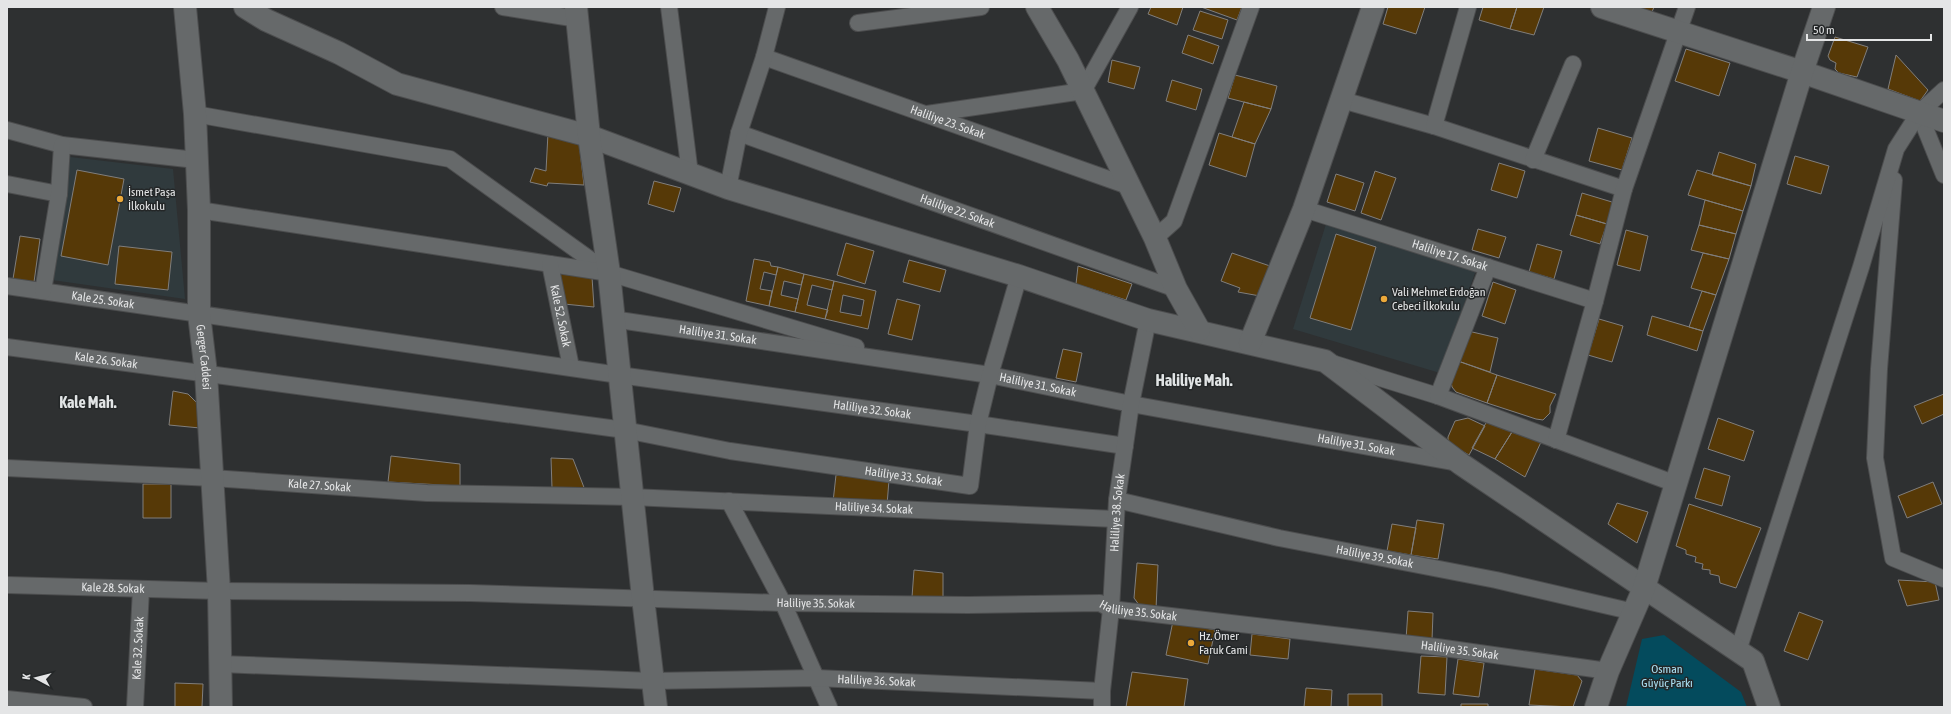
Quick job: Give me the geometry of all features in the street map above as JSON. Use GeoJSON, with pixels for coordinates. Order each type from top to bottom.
{"type":"FeatureCollection","features":[{"type":"Feature","properties":{"kind":"street","name":"Gerger Caddesi"},"geometry":{"type":"LineString","coordinates":[[184,7],[195,114],[196,160],[200,210],[199,314],[206,373],[219,591],[221,707]]}},
{"type":"Feature","properties":{"kind":"street"},"geometry":{"type":"LineString","coordinates":[[245,7],[266,20],[338,53],[397,84],[589,136],[728,188],[1019,276],[1148,320],[1199,330],[1325,361],[1438,396],[1676,484]]}},
{"type":"Feature","properties":{"kind":"street"},"geometry":{"type":"LineString","coordinates":[[503,7],[577,13],[589,136],[609,273],[612,319],[642,598],[656,707]]}},
{"type":"Feature","properties":{"kind":"street"},"geometry":{"type":"LineString","coordinates":[[669,7],[690,174]]}},
{"type":"Feature","properties":{"kind":"street"},"geometry":{"type":"LineString","coordinates":[[728,188],[739,133],[764,57],[777,7]]}},
{"type":"Feature","properties":{"kind":"street"},"geometry":{"type":"LineString","coordinates":[[858,23],[981,7]]}},
{"type":"Feature","properties":{"kind":"street"},"geometry":{"type":"LineString","coordinates":[[1083,91],[1130,7]]}},
{"type":"Feature","properties":{"kind":"street"},"geometry":{"type":"LineString","coordinates":[[1155,238],[1174,221],[1251,7]]}},
{"type":"Feature","properties":{"kind":"street"},"geometry":{"type":"LineString","coordinates":[[1250,342],[1304,209],[1373,7]]}},
{"type":"Feature","properties":{"kind":"street"},"geometry":{"type":"LineString","coordinates":[[1434,126],[1468,7]]}},
{"type":"Feature","properties":{"kind":"street"},"geometry":{"type":"LineString","coordinates":[[1602,7],[1802,72],[1944,121]]}},
{"type":"Feature","properties":{"kind":"street"},"geometry":{"type":"LineString","coordinates":[[1556,440],[1595,301],[1624,189],[1687,7]]}},
{"type":"Feature","properties":{"kind":"street"},"geometry":{"type":"LineString","coordinates":[[1596,707],[1608,671],[1644,588],[1802,72],[1824,7]]}},
{"type":"Feature","properties":{"kind":"street"},"geometry":{"type":"LineString","coordinates":[[1039,8],[1068,60],[1155,238],[1176,289],[1199,330]]}},
{"type":"Feature","properties":{"kind":"street","name":"Haliliye 23. Sokak"},"geometry":{"type":"LineString","coordinates":[[764,57],[1131,188]]}},
{"type":"Feature","properties":{"kind":"street"},"geometry":{"type":"LineString","coordinates":[[1533,160],[1573,64]]}},
{"type":"Feature","properties":{"kind":"street"},"geometry":{"type":"LineString","coordinates":[[1738,651],[1861,267],[1896,149],[1919,113],[1944,90]]}},
{"type":"Feature","properties":{"kind":"street"},"geometry":{"type":"LineString","coordinates":[[924,115],[1083,91]]}},
{"type":"Feature","properties":{"kind":"street"},"geometry":{"type":"LineString","coordinates":[[1342,100],[1434,126],[1624,189]]}},
{"type":"Feature","properties":{"kind":"street"},"geometry":{"type":"LineString","coordinates":[[1919,113],[1944,175]]}},
{"type":"Feature","properties":{"kind":"street"},"geometry":{"type":"LineString","coordinates":[[195,114],[450,159],[609,273]]}},
{"type":"Feature","properties":{"kind":"street"},"geometry":{"type":"LineString","coordinates":[[7,130],[62,144],[196,160]]}},
{"type":"Feature","properties":{"kind":"street","name":"Haliliye 22. Sokak"},"geometry":{"type":"LineString","coordinates":[[739,133],[1176,289]]}},
{"type":"Feature","properties":{"kind":"street"},"geometry":{"type":"LineString","coordinates":[[43,291],[59,194],[62,144]]}},
{"type":"Feature","properties":{"kind":"street"},"geometry":{"type":"LineString","coordinates":[[1896,149],[1879,370],[1875,458],[1893,558],[1944,578]]}},
{"type":"Feature","properties":{"kind":"street"},"geometry":{"type":"LineString","coordinates":[[7,184],[59,194]]}},
{"type":"Feature","properties":{"kind":"street","name":"Haliliye 17. Sokak"},"geometry":{"type":"LineString","coordinates":[[1304,209],[1595,301]]}},
{"type":"Feature","properties":{"kind":"street"},"geometry":{"type":"LineString","coordinates":[[200,210],[609,273],[909,363]]}},
{"type":"Feature","properties":{"kind":"street","name":"Kale 52. Sokak"},"geometry":{"type":"LineString","coordinates":[[550,264],[571,367]]}},
{"type":"Feature","properties":{"kind":"street"},"geometry":{"type":"LineString","coordinates":[[1438,396],[1488,267]]}},
{"type":"Feature","properties":{"kind":"street"},"geometry":{"type":"LineString","coordinates":[[967,512],[978,424],[990,375],[1019,276]]}},
{"type":"Feature","properties":{"kind":"street","name":"Kale 25. Sokak"},"geometry":{"type":"LineString","coordinates":[[7,286],[571,367]]}},
{"type":"Feature","properties":{"kind":"street","name":"Haliliye 31. Sokak"},"geometry":{"type":"LineString","coordinates":[[612,319],[990,375],[1131,404],[1461,464]]}},
{"type":"Feature","properties":{"kind":"street","name":"Haliliye 38. Sokak"},"geometry":{"type":"LineString","coordinates":[[1102,699],[1110,609],[1117,500],[1131,404],[1148,320]]}},
{"type":"Feature","properties":{"kind":"street","name":"Kale 26. Sokak"},"geometry":{"type":"LineString","coordinates":[[7,347],[625,430]]}},
{"type":"Feature","properties":{"kind":"street"},"geometry":{"type":"LineString","coordinates":[[1325,361],[1461,464],[1753,661],[1769,707]]}},
{"type":"Feature","properties":{"kind":"street","name":"Haliliye 32. Sokak"},"geometry":{"type":"LineString","coordinates":[[571,367],[1125,446]]}},
{"type":"Feature","properties":{"kind":"street","name":"Haliliye 33. Sokak"},"geometry":{"type":"LineString","coordinates":[[625,430],[730,451],[970,486]]}},
{"type":"Feature","properties":{"kind":"street","name":"Kale 27. Sokak"},"geometry":{"type":"LineString","coordinates":[[7,468],[212,478],[427,493],[632,496]]}},
{"type":"Feature","properties":{"kind":"street","name":"Haliliye 34. Sokak"},"geometry":{"type":"LineString","coordinates":[[632,496],[1116,519]]}},
{"type":"Feature","properties":{"kind":"street","name":"Haliliye 39. Sokak"},"geometry":{"type":"LineString","coordinates":[[1117,500],[1279,538],[1496,580],[1634,612]]}},
{"type":"Feature","properties":{"kind":"street"},"geometry":{"type":"LineString","coordinates":[[729,501],[782,603],[829,707]]}},
{"type":"Feature","properties":{"kind":"street","name":"Kale 28. Sokak"},"geometry":{"type":"LineString","coordinates":[[7,585],[219,591],[470,593],[642,598]]}},
{"type":"Feature","properties":{"kind":"street","name":"Kale 32. Sokak"},"geometry":{"type":"LineString","coordinates":[[134,707],[141,589]]}},
{"type":"Feature","properties":{"kind":"street","name":"Haliliye 35. Sokak"},"geometry":{"type":"LineString","coordinates":[[642,598],[782,603],[968,605],[1100,603],[1110,609],[1437,647],[1608,671]]}},
{"type":"Feature","properties":{"kind":"street","name":"Haliliye 36. Sokak"},"geometry":{"type":"LineString","coordinates":[[221,664],[652,680],[816,678],[1102,699]]}},
{"type":"Feature","properties":{"kind":"street"},"geometry":{"type":"LineString","coordinates":[[7,700],[84,707]]}},
{"type":"Feature","properties":{"kind":"shaded area","name":"İsmet Paşa İlkokulu"},"geometry":{"type":"Polygon","coordinates":[[[70,157],[173,169],[185,299],[52,280],[70,157]]]}},
{"type":"Feature","properties":{"kind":"shaded area","name":"Vali Mehmet Erdoğan Cebeci İlkokulu"},"geometry":{"type":"Polygon","coordinates":[[[1326,224],[1476,270],[1440,373],[1293,329],[1326,224]]]}},
{"type":"Feature","properties":{"kind":"green space","name":"Osman Güyüç Parkı"},"geometry":{"type":"Polygon","coordinates":[[[1664,635],[1741,692],[1747,707],[1626,707],[1642,639],[1664,635]]]}},
{"type":"Feature","properties":{"kind":"building"},"geometry":{"type":"Polygon","coordinates":[[[1151,7],[1183,7],[1177,25],[1148,14],[1151,7]]]}},
{"type":"Feature","properties":{"kind":"building"},"geometry":{"type":"Polygon","coordinates":[[[1201,7],[1242,7],[1237,20],[1201,7]]]}},
{"type":"Feature","properties":{"kind":"building"},"geometry":{"type":"Polygon","coordinates":[[[1388,7],[1425,7],[1416,34],[1383,24],[1388,7]]]}},
{"type":"Feature","properties":{"kind":"building"},"geometry":{"type":"Polygon","coordinates":[[[1483,7],[1517,7],[1510,29],[1479,20],[1483,7]]]}},
{"type":"Feature","properties":{"kind":"building"},"geometry":{"type":"Polygon","coordinates":[[[1517,7],[1544,7],[1534,35],[1510,29],[1517,7]]]}},
{"type":"Feature","properties":{"kind":"building"},"geometry":{"type":"Polygon","coordinates":[[[1634,7],[1654,7],[1652,12],[1634,7]]]}},
{"type":"Feature","properties":{"kind":"building"},"geometry":{"type":"Polygon","coordinates":[[[1200,11],[1228,20],[1222,39],[1193,30],[1200,11]]]}},
{"type":"Feature","properties":{"kind":"building"},"geometry":{"type":"Polygon","coordinates":[[[1188,35],[1219,46],[1213,64],[1182,53],[1188,35]]]}},
{"type":"Feature","properties":{"kind":"building"},"geometry":{"type":"Polygon","coordinates":[[[1835,37],[1868,47],[1857,77],[1839,73],[1835,69],[1836,63],[1830,60],[1828,56],[1835,37]]]}},
{"type":"Feature","properties":{"kind":"building"},"geometry":{"type":"Polygon","coordinates":[[[1686,49],[1730,63],[1719,96],[1675,81],[1686,49]]]}},
{"type":"Feature","properties":{"kind":"building"},"geometry":{"type":"Polygon","coordinates":[[[1896,55],[1928,90],[1920,101],[1888,89],[1896,55]]]}},
{"type":"Feature","properties":{"kind":"building"},"geometry":{"type":"Polygon","coordinates":[[[1112,60],[1140,67],[1134,89],[1108,82],[1112,60]]]}},
{"type":"Feature","properties":{"kind":"building"},"geometry":{"type":"Polygon","coordinates":[[[1235,75],[1277,86],[1271,109],[1228,98],[1235,75]]]}},
{"type":"Feature","properties":{"kind":"building"},"geometry":{"type":"Polygon","coordinates":[[[1172,80],[1202,89],[1196,110],[1166,101],[1172,80]]]}},
{"type":"Feature","properties":{"kind":"building"},"geometry":{"type":"Polygon","coordinates":[[[1244,102],[1271,109],[1255,144],[1232,137],[1244,102]]]}},
{"type":"Feature","properties":{"kind":"building"},"geometry":{"type":"Polygon","coordinates":[[[1598,128],[1632,138],[1622,170],[1589,161],[1598,128]]]}},
{"type":"Feature","properties":{"kind":"building"},"geometry":{"type":"Polygon","coordinates":[[[548,133],[579,141],[584,185],[548,183],[547,186],[530,182],[535,168],[546,171],[548,133]]]}},
{"type":"Feature","properties":{"kind":"building"},"geometry":{"type":"Polygon","coordinates":[[[1219,133],[1255,144],[1246,177],[1209,165],[1219,133]]]}},
{"type":"Feature","properties":{"kind":"building"},"geometry":{"type":"Polygon","coordinates":[[[1719,152],[1756,164],[1751,186],[1712,175],[1719,152]]]}},
{"type":"Feature","properties":{"kind":"building"},"geometry":{"type":"Polygon","coordinates":[[[1795,156],[1829,166],[1821,194],[1787,184],[1795,156]]]}},
{"type":"Feature","properties":{"kind":"building"},"geometry":{"type":"Polygon","coordinates":[[[1499,163],[1525,171],[1517,198],[1491,190],[1499,163]]]}},
{"type":"Feature","properties":{"kind":"building"},"geometry":{"type":"Polygon","coordinates":[[[77,170],[124,179],[108,265],[61,256],[77,170]]]}},
{"type":"Feature","properties":{"kind":"building"},"geometry":{"type":"Polygon","coordinates":[[[1697,170],[1751,186],[1743,211],[1688,195],[1697,170]]]}},
{"type":"Feature","properties":{"kind":"building"},"geometry":{"type":"Polygon","coordinates":[[[1375,171],[1396,178],[1381,220],[1361,213],[1375,171]]]}},
{"type":"Feature","properties":{"kind":"building"},"geometry":{"type":"Polygon","coordinates":[[[1336,174],[1364,183],[1355,211],[1327,202],[1336,174]]]}},
{"type":"Feature","properties":{"kind":"building"},"geometry":{"type":"Polygon","coordinates":[[[654,181],[681,188],[674,212],[648,204],[654,181]]]}},
{"type":"Feature","properties":{"kind":"building"},"geometry":{"type":"Polygon","coordinates":[[[1582,193],[1612,202],[1612,209],[1607,224],[1576,215],[1582,193]]]}},
{"type":"Feature","properties":{"kind":"building"},"geometry":{"type":"Polygon","coordinates":[[[1705,200],[1743,211],[1736,234],[1699,225],[1705,200]]]}},
{"type":"Feature","properties":{"kind":"building"},"geometry":{"type":"Polygon","coordinates":[[[1576,215],[1607,224],[1600,244],[1570,235],[1576,215]]]}},
{"type":"Feature","properties":{"kind":"building"},"geometry":{"type":"Polygon","coordinates":[[[1699,225],[1736,234],[1729,259],[1691,250],[1699,225]]]}},
{"type":"Feature","properties":{"kind":"building"},"geometry":{"type":"Polygon","coordinates":[[[1478,229],[1506,237],[1499,258],[1472,250],[1478,229]]]}},
{"type":"Feature","properties":{"kind":"building"},"geometry":{"type":"Polygon","coordinates":[[[1626,230],[1648,236],[1640,271],[1617,265],[1626,230]]]}},
{"type":"Feature","properties":{"kind":"building"},"geometry":{"type":"Polygon","coordinates":[[[1336,234],[1376,247],[1351,330],[1310,318],[1336,234]]]}},
{"type":"Feature","properties":{"kind":"building"},"geometry":{"type":"Polygon","coordinates":[[[20,236],[40,239],[34,282],[13,279],[20,236]]]}},
{"type":"Feature","properties":{"kind":"building"},"geometry":{"type":"Polygon","coordinates":[[[846,243],[874,251],[865,284],[837,275],[846,243]]]}},
{"type":"Feature","properties":{"kind":"building"},"geometry":{"type":"Polygon","coordinates":[[[1537,244],[1562,251],[1554,279],[1529,272],[1537,244]]]}},
{"type":"Feature","properties":{"kind":"building"},"geometry":{"type":"Polygon","coordinates":[[[119,246],[172,252],[168,290],[115,284],[119,246]]]}},
{"type":"Feature","properties":{"kind":"building"},"geometry":{"type":"Polygon","coordinates":[[[1232,253],[1270,266],[1260,296],[1238,292],[1240,288],[1221,281],[1232,253]]]}},
{"type":"Feature","properties":{"kind":"building"},"geometry":{"type":"Polygon","coordinates":[[[1703,253],[1729,259],[1716,295],[1691,288],[1703,253]]]}},
{"type":"Feature","properties":{"kind":"building"},"geometry":{"type":"Polygon","coordinates":[[[754,259],[770,262],[771,266],[778,267],[776,275],[764,272],[760,289],[772,291],[769,306],[746,301],[754,259]]]}},
{"type":"Feature","properties":{"kind":"building"},"geometry":{"type":"Polygon","coordinates":[[[909,260],[946,270],[940,292],[903,282],[909,260]]]}},
{"type":"Feature","properties":{"kind":"building"},"geometry":{"type":"Polygon","coordinates":[[[1078,266],[1132,284],[1126,300],[1076,284],[1078,266]]]}},
{"type":"Feature","properties":{"kind":"building"},"geometry":{"type":"Polygon","coordinates":[[[778,267],[804,274],[801,285],[784,281],[781,295],[798,299],[795,312],[769,306],[778,267]]]}},
{"type":"Feature","properties":{"kind":"building"},"geometry":{"type":"Polygon","coordinates":[[[560,273],[592,277],[594,307],[564,304],[560,273]]]}},
{"type":"Feature","properties":{"kind":"building"},"geometry":{"type":"Polygon","coordinates":[[[804,274],[834,281],[832,290],[812,285],[807,305],[828,310],[825,319],[795,312],[804,274]]]}},
{"type":"Feature","properties":{"kind":"building"},"geometry":{"type":"Polygon","coordinates":[[[834,281],[876,291],[868,329],[825,319],[834,281]],[[843,295],[840,312],[861,316],[864,300],[843,295]]]}},
{"type":"Feature","properties":{"kind":"building"},"geometry":{"type":"Polygon","coordinates":[[[1493,282],[1516,290],[1505,324],[1482,316],[1493,282]]]}},
{"type":"Feature","properties":{"kind":"building"},"geometry":{"type":"Polygon","coordinates":[[[1702,291],[1716,295],[1703,331],[1689,327],[1702,291]]]}},
{"type":"Feature","properties":{"kind":"building"},"geometry":{"type":"Polygon","coordinates":[[[897,299],[920,305],[912,340],[888,334],[897,299]]]}},
{"type":"Feature","properties":{"kind":"building"},"geometry":{"type":"Polygon","coordinates":[[[1652,316],[1703,331],[1697,351],[1647,335],[1652,316]]]}},
{"type":"Feature","properties":{"kind":"building"},"geometry":{"type":"Polygon","coordinates":[[[1599,319],[1623,326],[1612,362],[1588,355],[1599,319]]]}},
{"type":"Feature","properties":{"kind":"building"},"geometry":{"type":"Polygon","coordinates":[[[1468,331],[1498,338],[1490,372],[1458,361],[1468,331]]]}},
{"type":"Feature","properties":{"kind":"building"},"geometry":{"type":"Polygon","coordinates":[[[1063,349],[1082,353],[1076,382],[1056,378],[1063,349]]]}},
{"type":"Feature","properties":{"kind":"building"},"geometry":{"type":"Polygon","coordinates":[[[1458,361],[1497,375],[1487,403],[1456,392],[1452,387],[1451,381],[1458,361]]]}},
{"type":"Feature","properties":{"kind":"building"},"geometry":{"type":"Polygon","coordinates":[[[1497,375],[1556,394],[1550,406],[1550,413],[1543,420],[1536,419],[1487,403],[1497,375]]]}},
{"type":"Feature","properties":{"kind":"building"},"geometry":{"type":"Polygon","coordinates":[[[173,391],[188,394],[200,406],[200,428],[169,425],[173,391]]]}},
{"type":"Feature","properties":{"kind":"building"},"geometry":{"type":"Polygon","coordinates":[[[1944,394],[1944,414],[1922,424],[1914,406],[1944,394]]]}},
{"type":"Feature","properties":{"kind":"building"},"geometry":{"type":"Polygon","coordinates":[[[1468,418],[1485,426],[1469,455],[1448,443],[1448,437],[1455,421],[1468,418]]]}},
{"type":"Feature","properties":{"kind":"building"},"geometry":{"type":"Polygon","coordinates":[[[1718,418],[1754,431],[1744,461],[1708,449],[1718,418]]]}},
{"type":"Feature","properties":{"kind":"building"},"geometry":{"type":"Polygon","coordinates":[[[1487,421],[1512,432],[1495,459],[1472,448],[1487,421]]]}},
{"type":"Feature","properties":{"kind":"building"},"geometry":{"type":"Polygon","coordinates":[[[1512,432],[1541,442],[1525,477],[1495,459],[1512,432]]]}},
{"type":"Feature","properties":{"kind":"building"},"geometry":{"type":"Polygon","coordinates":[[[391,456],[460,464],[460,486],[388,482],[391,456]]]}},
{"type":"Feature","properties":{"kind":"building"},"geometry":{"type":"Polygon","coordinates":[[[551,458],[573,459],[585,490],[552,488],[551,458]]]}},
{"type":"Feature","properties":{"kind":"building"},"geometry":{"type":"Polygon","coordinates":[[[1704,468],[1730,476],[1722,506],[1695,498],[1704,468]]]}},
{"type":"Feature","properties":{"kind":"building"},"geometry":{"type":"Polygon","coordinates":[[[836,475],[889,480],[887,505],[833,502],[836,475]]]}},
{"type":"Feature","properties":{"kind":"building"},"geometry":{"type":"Polygon","coordinates":[[[1933,482],[1942,504],[1907,518],[1898,496],[1933,482]]]}},
{"type":"Feature","properties":{"kind":"building"},"geometry":{"type":"Polygon","coordinates":[[[143,484],[171,484],[171,518],[143,518],[143,484]]]}},
{"type":"Feature","properties":{"kind":"building"},"geometry":{"type":"Polygon","coordinates":[[[1617,503],[1648,512],[1637,543],[1608,524],[1617,503]]]}},
{"type":"Feature","properties":{"kind":"building"},"geometry":{"type":"Polygon","coordinates":[[[1689,504],[1761,528],[1736,588],[1720,583],[1719,576],[1710,574],[1710,570],[1702,569],[1703,564],[1695,562],[1696,557],[1686,554],[1686,550],[1676,546],[1689,504]]]}},
{"type":"Feature","properties":{"kind":"building"},"geometry":{"type":"Polygon","coordinates":[[[1417,520],[1444,524],[1438,559],[1411,555],[1417,520]]]}},
{"type":"Feature","properties":{"kind":"building"},"geometry":{"type":"Polygon","coordinates":[[[1392,524],[1416,528],[1411,555],[1387,551],[1392,524]]]}},
{"type":"Feature","properties":{"kind":"building"},"geometry":{"type":"Polygon","coordinates":[[[1137,563],[1158,565],[1156,609],[1142,609],[1134,598],[1137,563]]]}},
{"type":"Feature","properties":{"kind":"building"},"geometry":{"type":"Polygon","coordinates":[[[914,570],[943,573],[943,599],[912,597],[914,570]]]}},
{"type":"Feature","properties":{"kind":"building"},"geometry":{"type":"Polygon","coordinates":[[[1898,580],[1935,582],[1939,600],[1907,606],[1898,580]]]}},
{"type":"Feature","properties":{"kind":"building"},"geometry":{"type":"Polygon","coordinates":[[[1408,611],[1433,613],[1432,640],[1406,639],[1408,611]]]}},
{"type":"Feature","properties":{"kind":"building"},"geometry":{"type":"Polygon","coordinates":[[[1799,612],[1823,621],[1808,660],[1784,651],[1799,612]]]}},
{"type":"Feature","properties":{"kind":"building","name":"Hz. Ömer Faruk Cami"},"geometry":{"type":"Polygon","coordinates":[[[1173,621],[1215,630],[1208,664],[1166,655],[1173,621]]]}},
{"type":"Feature","properties":{"kind":"building"},"geometry":{"type":"Polygon","coordinates":[[[1252,634],[1290,639],[1288,659],[1250,655],[1252,634]]]}},
{"type":"Feature","properties":{"kind":"building"},"geometry":{"type":"Polygon","coordinates":[[[1421,656],[1447,657],[1445,695],[1418,693],[1421,656]]]}},
{"type":"Feature","properties":{"kind":"building"},"geometry":{"type":"Polygon","coordinates":[[[1458,659],[1484,663],[1479,697],[1453,694],[1458,659]]]}},
{"type":"Feature","properties":{"kind":"building"},"geometry":{"type":"Polygon","coordinates":[[[1535,669],[1577,675],[1582,681],[1573,707],[1529,705],[1535,669]]]}},
{"type":"Feature","properties":{"kind":"building"},"geometry":{"type":"Polygon","coordinates":[[[1132,672],[1188,679],[1184,707],[1126,707],[1132,672]]]}},
{"type":"Feature","properties":{"kind":"building"},"geometry":{"type":"Polygon","coordinates":[[[175,683],[203,684],[202,707],[175,707],[175,683]]]}},
{"type":"Feature","properties":{"kind":"building"},"geometry":{"type":"Polygon","coordinates":[[[1306,688],[1332,690],[1331,707],[1304,707],[1306,688]]]}},
{"type":"Feature","properties":{"kind":"building"},"geometry":{"type":"Polygon","coordinates":[[[1348,694],[1382,694],[1382,707],[1348,707],[1348,694]]]}},
{"type":"Feature","properties":{"kind":"building"},"geometry":{"type":"Polygon","coordinates":[[[1461,704],[1488,704],[1488,707],[1461,707],[1461,704]]]}},
{"type":"Feature","properties":{"kind":"place","name":"İsmet Paşa İlkokulu"},"geometry":{"type":"Point","coordinates":[120,199]}},
{"type":"Feature","properties":{"kind":"place","name":"Vali Mehmet Erdoğan Cebeci İlkokulu"},"geometry":{"type":"Point","coordinates":[1384,299]}},
{"type":"Feature","properties":{"kind":"place","name":"Hz. Ömer Faruk Cami"},"geometry":{"type":"Point","coordinates":[1191,643]}},
{"type":"Feature","properties":{"kind":"district","name":"Haliliye Mah."},"geometry":{"type":"Point","coordinates":[1194,380]}},
{"type":"Feature","properties":{"kind":"district","name":"Kale Mah."},"geometry":{"type":"Point","coordinates":[88,402]}}]}
